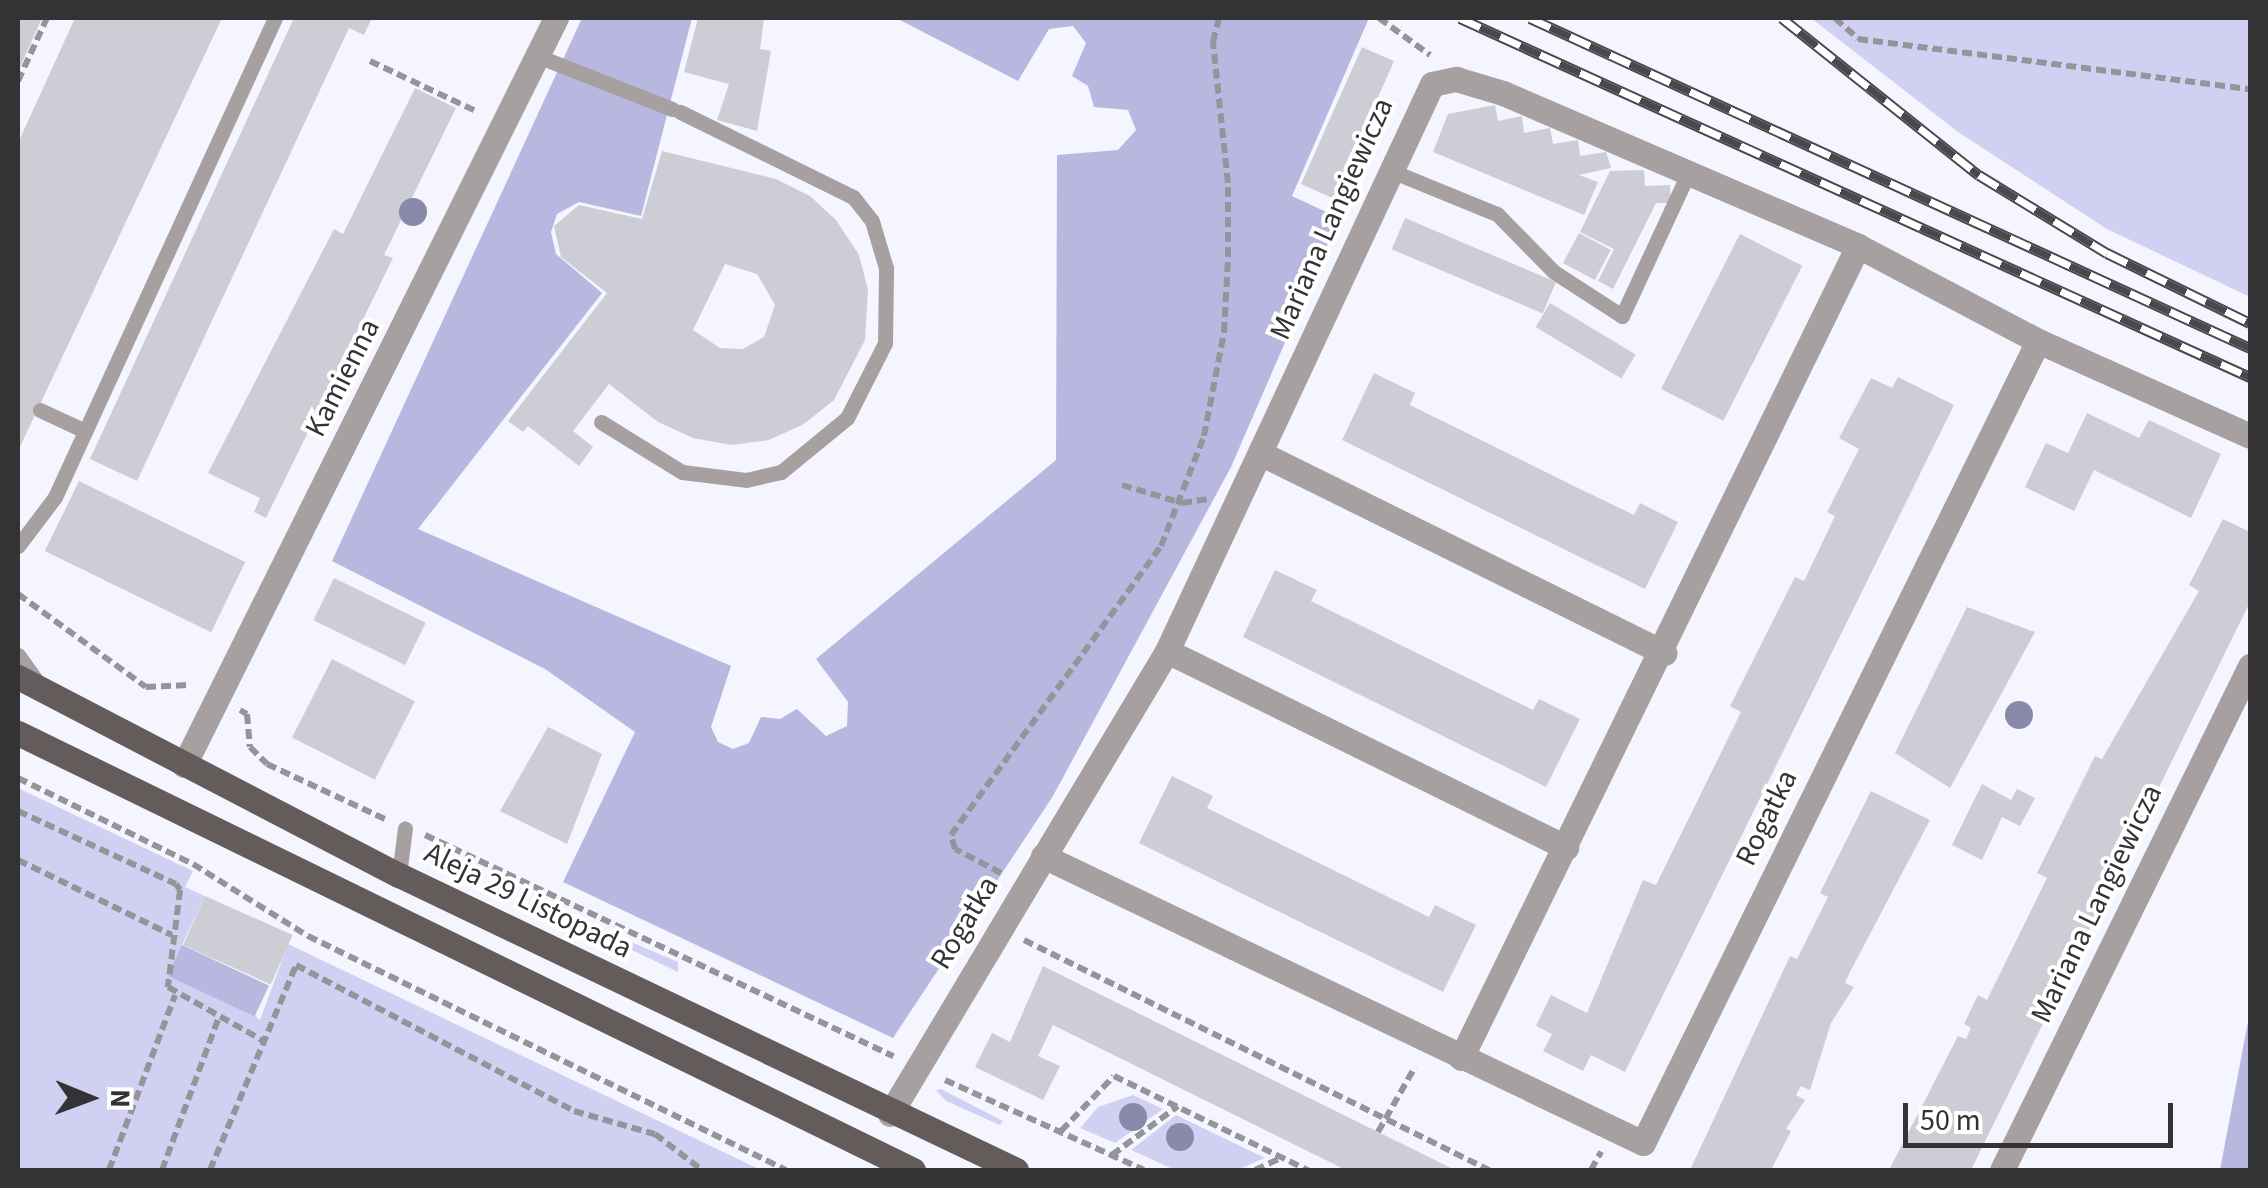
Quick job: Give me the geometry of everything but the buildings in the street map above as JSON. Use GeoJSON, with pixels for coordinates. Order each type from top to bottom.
{"type":"FeatureCollection","features":[{"type":"Feature","properties":{"kind":"main road","name":"Aleja 29 Listopada"},"geometry":{"type":"LineString","coordinates":[[18,677],[399,875],[890,1114],[1016,1170]]}},
{"type":"Feature","properties":{"kind":"main road"},"geometry":{"type":"LineString","coordinates":[[18,734],[913,1170]]}},
{"type":"Feature","properties":{"kind":"street","name":"Kamienna"},"geometry":{"type":"LineString","coordinates":[[184,766],[540,57],[556,18]]}},
{"type":"Feature","properties":{"kind":"street","name":"Mariana Langiewicza"},"geometry":{"type":"LineString","coordinates":[[1043,856],[1167,651],[1262,454],[1424,92],[1456,80]]}},
{"type":"Feature","properties":{"kind":"street"},"geometry":{"type":"LineString","coordinates":[[1456,80],[1503,93],[1858,246],[2038,341],[2250,436]]}},
{"type":"Feature","properties":{"kind":"street"},"geometry":{"type":"LineString","coordinates":[[1461,1058],[1664,652],[1858,246]]}},
{"type":"Feature","properties":{"kind":"street","name":"Rogatka"},"geometry":{"type":"LineString","coordinates":[[890,1114],[1043,856],[1428,1045],[1643,1143],[2038,341]]}},
{"type":"Feature","properties":{"kind":"street"},"geometry":{"type":"LineString","coordinates":[[1262,454],[1664,652]]}},
{"type":"Feature","properties":{"kind":"street"},"geometry":{"type":"LineString","coordinates":[[1167,651],[1566,847]]}},
{"type":"Feature","properties":{"kind":"street","name":"Mariana Langiewicza"},"geometry":{"type":"LineString","coordinates":[[2002,1170],[2250,666]]}},
{"type":"Feature","properties":{"kind":"lane"},"geometry":{"type":"LineString","coordinates":[[18,546],[48,510],[275,18]]}},
{"type":"Feature","properties":{"kind":"lane"},"geometry":{"type":"LineString","coordinates":[[540,57],[676,111],[853,197],[872,221],[886,268],[884,343],[847,418],[781,472],[730,480],[682,472],[601,422]]}},
{"type":"Feature","properties":{"kind":"lane"},"geometry":{"type":"LineString","coordinates":[[1389,170],[1497,214],[1554,272],[1622,316],[1688,174]]}},
{"type":"Feature","properties":{"kind":"lane"},"geometry":{"type":"LineString","coordinates":[[40,410],[85,431]]}},
{"type":"Feature","properties":{"kind":"lane"},"geometry":{"type":"LineString","coordinates":[[18,655],[44,691]]}},
{"type":"Feature","properties":{"kind":"lane"},"geometry":{"type":"LineString","coordinates":[[399,875],[405,828]]}},
{"type":"Feature","properties":{"kind":"path"},"geometry":{"type":"LineString","coordinates":[[18,81],[47,18]]}},
{"type":"Feature","properties":{"kind":"path"},"geometry":{"type":"LineString","coordinates":[[988,866],[955,849],[951,835],[1145,570],[1182,503],[1204,436],[1224,332],[1228,183],[1213,42],[1219,18]]}},
{"type":"Feature","properties":{"kind":"path"},"geometry":{"type":"LineString","coordinates":[[1379,18],[1416,41],[1456,80]]}},
{"type":"Feature","properties":{"kind":"path"},"geometry":{"type":"LineString","coordinates":[[1835,18],[1858,40],[2250,89]]}},
{"type":"Feature","properties":{"kind":"path"},"geometry":{"type":"LineString","coordinates":[[370,61],[480,112]]}},
{"type":"Feature","properties":{"kind":"path"},"geometry":{"type":"LineString","coordinates":[[1122,485],[1182,503],[1216,498]]}},
{"type":"Feature","properties":{"kind":"path"},"geometry":{"type":"LineString","coordinates":[[18,594],[146,687],[198,689]]}},
{"type":"Feature","properties":{"kind":"path"},"geometry":{"type":"LineString","coordinates":[[236,708],[248,714],[245,736],[267,764],[375,815]]}},
{"type":"Feature","properties":{"kind":"path"},"geometry":{"type":"LineString","coordinates":[[18,778],[193,864],[308,936],[786,1170]]}},
{"type":"Feature","properties":{"kind":"path"},"geometry":{"type":"LineString","coordinates":[[18,811],[176,884],[167,968],[176,995],[109,1170]]}},
{"type":"Feature","properties":{"kind":"path"},"geometry":{"type":"LineString","coordinates":[[431,838],[898,1059]]}},
{"type":"Feature","properties":{"kind":"path"},"geometry":{"type":"LineString","coordinates":[[18,860],[172,935]]}},
{"type":"Feature","properties":{"kind":"path"},"geometry":{"type":"LineString","coordinates":[[1000,927],[1489,1170]]}},
{"type":"Feature","properties":{"kind":"path"},"geometry":{"type":"LineString","coordinates":[[210,1170],[296,965],[574,1111],[654,1134],[702,1170]]}},
{"type":"Feature","properties":{"kind":"path"},"geometry":{"type":"LineString","coordinates":[[176,995],[262,1040]]}},
{"type":"Feature","properties":{"kind":"path"},"geometry":{"type":"LineString","coordinates":[[162,1170],[220,1017]]}},
{"type":"Feature","properties":{"kind":"path"},"geometry":{"type":"LineString","coordinates":[[1378,1132],[1428,1045]]}},
{"type":"Feature","properties":{"kind":"path"},"geometry":{"type":"LineString","coordinates":[[930,1074],[1144,1170]]}},
{"type":"Feature","properties":{"kind":"path"},"geometry":{"type":"LineString","coordinates":[[1060,1132],[1114,1076],[1308,1170]]}},
{"type":"Feature","properties":{"kind":"path"},"geometry":{"type":"LineString","coordinates":[[1111,1156],[1178,1106]]}},
{"type":"Feature","properties":{"kind":"path"},"geometry":{"type":"LineString","coordinates":[[1255,1170],[1282,1157]]}},
{"type":"Feature","properties":{"kind":"shaded area"},"geometry":{"type":"Polygon","coordinates":[[[582,18],[692,18],[641,216],[579,202],[557,214],[551,232],[556,254],[602,293],[418,529],[731,666],[711,727],[718,742],[733,749],[749,743],[761,717],[780,719],[797,709],[826,736],[847,726],[848,702],[816,659],[1056,460],[1057,155],[1118,150],[1136,130],[1128,110],[1094,107],[1088,86],[1072,76],[1086,43],[1073,26],[1049,29],[1018,81],[896,18],[1369,18],[1292,196],[1339,218],[1231,467],[1053,796],[893,1038],[563,882],[635,732],[545,669],[332,561],[582,18]]]}},
{"type":"Feature","properties":{"kind":"shaded area"},"geometry":{"type":"Polygon","coordinates":[[[1811,18],[2250,18],[2250,297],[2107,229],[1958,132],[1811,18]]]}},
{"type":"Feature","properties":{"kind":"shaded area"},"geometry":{"type":"Polygon","coordinates":[[[18,788],[193,871],[185,887],[205,896],[182,945],[260,1020],[288,944],[761,1170],[18,1170],[18,788]]]}},
{"type":"Feature","properties":{"kind":"shaded area"},"geometry":{"type":"Polygon","coordinates":[[[577,919],[678,962],[678,972],[575,923],[577,919]]]}},
{"type":"Feature","properties":{"kind":"shaded area"},"geometry":{"type":"Polygon","coordinates":[[[182,945],[269,986],[255,1016],[168,976],[182,945]]]}},
{"type":"Feature","properties":{"kind":"shaded area"},"geometry":{"type":"Polygon","coordinates":[[[2250,1011],[2250,1170],[2220,1170],[2250,1011]]]}},
{"type":"Feature","properties":{"kind":"shaded area"},"geometry":{"type":"Polygon","coordinates":[[[941,1089],[1003,1121],[1000,1125],[946,1101],[936,1090],[941,1089]]]}},
{"type":"Feature","properties":{"kind":"shaded area"},"geometry":{"type":"Polygon","coordinates":[[[1133,1095],[1163,1109],[1115,1143],[1080,1128],[1098,1107],[1133,1095]]]}},
{"type":"Feature","properties":{"kind":"shaded area"},"geometry":{"type":"Polygon","coordinates":[[[1176,1115],[1265,1158],[1237,1170],[1175,1170],[1131,1150],[1176,1115]]]}},
{"type":"Feature","properties":{"kind":"railway"},"geometry":{"type":"LineString","coordinates":[[1460,18],[2250,377]]}},
{"type":"Feature","properties":{"kind":"railway"},"geometry":{"type":"LineString","coordinates":[[1530,18],[2250,348]]}},
{"type":"Feature","properties":{"kind":"railway"},"geometry":{"type":"LineString","coordinates":[[1782,18],[1979,175],[2107,253],[2250,323]]}}]}
